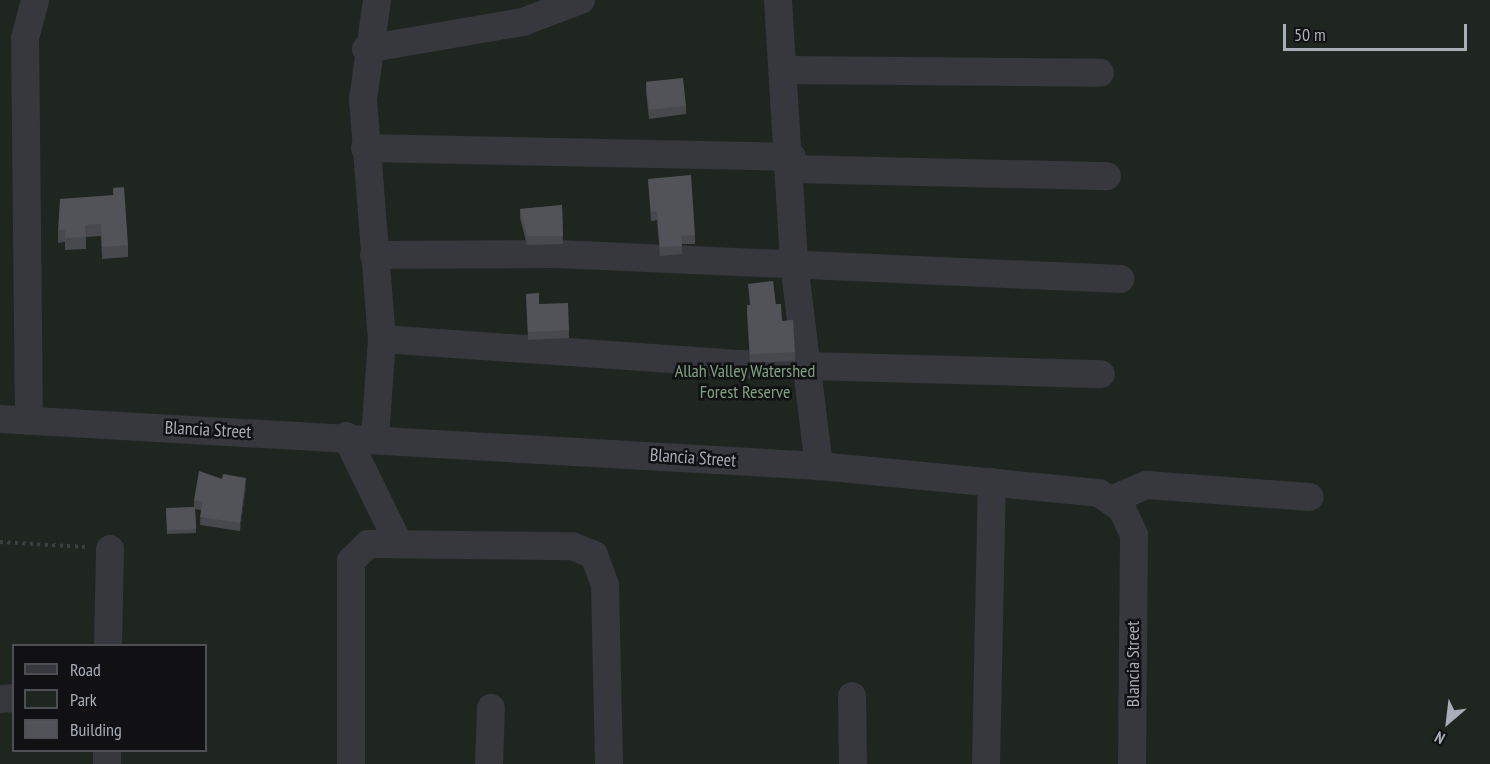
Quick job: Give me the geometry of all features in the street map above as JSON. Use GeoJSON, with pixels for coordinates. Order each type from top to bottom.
{"type":"FeatureCollection","features":[{"type":"Feature","properties":{"kind":"street"},"geometry":{"type":"LineString","coordinates":[[29,421],[25,38],[35,0]]}},
{"type":"Feature","properties":{"kind":"street"},"geometry":{"type":"LineString","coordinates":[[375,437],[382,339],[365,148],[366,49],[376,0]]}},
{"type":"Feature","properties":{"kind":"street"},"geometry":{"type":"LineString","coordinates":[[366,49],[524,22],[581,0]]}},
{"type":"Feature","properties":{"kind":"street"},"geometry":{"type":"LineString","coordinates":[[778,0],[792,163],[794,263],[819,466]]}},
{"type":"Feature","properties":{"kind":"street"},"geometry":{"type":"LineString","coordinates":[[785,70],[1100,73]]}},
{"type":"Feature","properties":{"kind":"street"},"geometry":{"type":"LineString","coordinates":[[365,148],[1107,176]]}},
{"type":"Feature","properties":{"kind":"street"},"geometry":{"type":"LineString","coordinates":[[374,255],[511,253],[794,263],[1120,279]]}},
{"type":"Feature","properties":{"kind":"street"},"geometry":{"type":"LineString","coordinates":[[382,339],[806,364],[1101,374]]}},
{"type":"Feature","properties":{"kind":"street","name":"Blancia Street"},"geometry":{"type":"LineString","coordinates":[[0,419],[375,437],[819,466],[1099,493],[1112,500],[1134,535],[1132,764]]}},
{"type":"Feature","properties":{"kind":"street"},"geometry":{"type":"LineString","coordinates":[[346,436],[399,544]]}},
{"type":"Feature","properties":{"kind":"street"},"geometry":{"type":"LineString","coordinates":[[986,764],[992,482]]}},
{"type":"Feature","properties":{"kind":"street"},"geometry":{"type":"LineString","coordinates":[[1112,500],[1147,485],[1310,497]]}},
{"type":"Feature","properties":{"kind":"street"},"geometry":{"type":"LineString","coordinates":[[351,764],[351,561],[368,544],[572,546],[594,555],[604,585],[609,764]]}},
{"type":"Feature","properties":{"kind":"street"},"geometry":{"type":"LineString","coordinates":[[108,644],[110,549]]}},
{"type":"Feature","properties":{"kind":"street"},"geometry":{"type":"LineString","coordinates":[[852,696],[853,764]]}},
{"type":"Feature","properties":{"kind":"street"},"geometry":{"type":"LineString","coordinates":[[489,764],[490,708]]}},
{"type":"Feature","properties":{"kind":"path"},"geometry":{"type":"LineString","coordinates":[[0,542],[110,549]]}},
{"type":"Feature","properties":{"kind":"green space","name":"Allah Valley Watershed Forest Reserve"},"geometry":{"type":"Polygon","coordinates":[[[0,0],[1490,0],[1490,764],[0,764],[0,0]]]}},
{"type":"Feature","properties":{"kind":"building"},"geometry":{"type":"Polygon","coordinates":[[[683,78],[686,106],[649,110],[646,82],[683,78]]]}},
{"type":"Feature","properties":{"kind":"building"},"geometry":{"type":"Polygon","coordinates":[[[691,175],[695,235],[681,236],[682,246],[660,247],[657,211],[651,212],[648,179],[691,175]]]}},
{"type":"Feature","properties":{"kind":"building"},"geometry":{"type":"Polygon","coordinates":[[[124,187],[128,245],[102,247],[101,224],[85,225],[86,237],[65,238],[65,230],[58,230],[60,199],[114,195],[113,188],[124,187]]]}},
{"type":"Feature","properties":{"kind":"building"},"geometry":{"type":"Polygon","coordinates":[[[562,205],[563,236],[527,236],[520,209],[562,205]]]}},
{"type":"Feature","properties":{"kind":"building"},"geometry":{"type":"Polygon","coordinates":[[[773,281],[776,304],[751,307],[748,284],[773,281]]]}},
{"type":"Feature","properties":{"kind":"building"},"geometry":{"type":"Polygon","coordinates":[[[539,293],[539,304],[568,303],[569,330],[528,332],[526,294],[539,293]]]}},
{"type":"Feature","properties":{"kind":"building"},"geometry":{"type":"Polygon","coordinates":[[[781,304],[782,321],[793,320],[795,352],[750,354],[747,305],[781,304]]]}},
{"type":"Feature","properties":{"kind":"building"},"geometry":{"type":"Polygon","coordinates":[[[199,471],[222,479],[223,474],[246,478],[240,523],[200,517],[203,502],[194,500],[199,471]]]}},
{"type":"Feature","properties":{"kind":"building"},"geometry":{"type":"Polygon","coordinates":[[[195,507],[196,529],[167,530],[166,509],[195,507]]]}}]}
